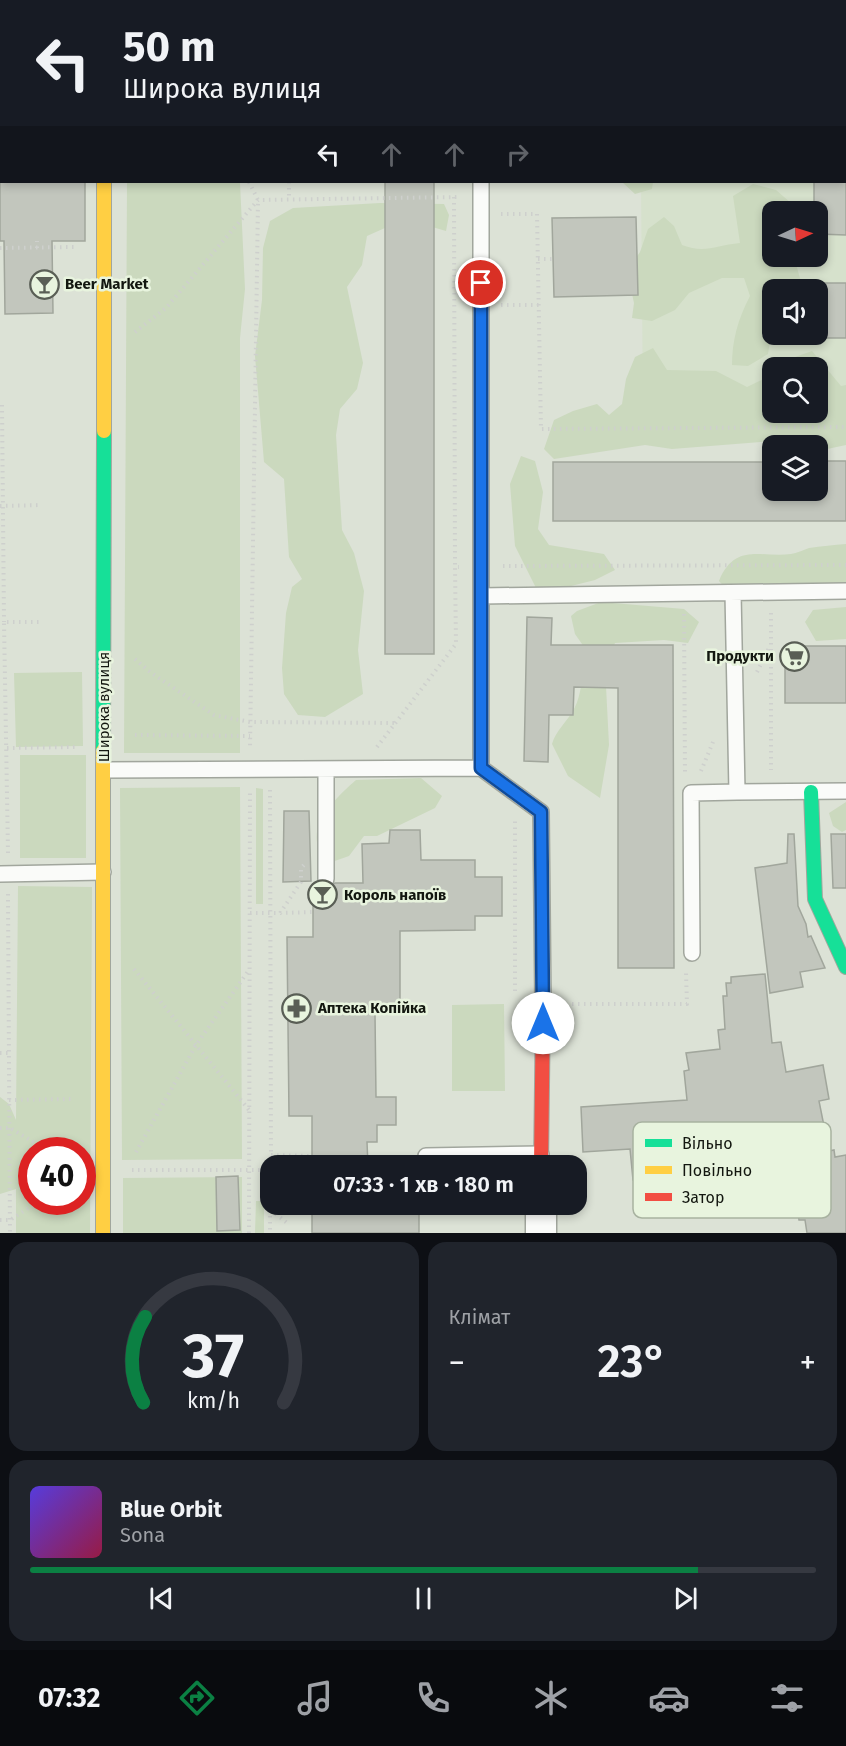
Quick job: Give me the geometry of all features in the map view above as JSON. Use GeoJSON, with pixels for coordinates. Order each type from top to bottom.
{"type":"FeatureCollection","features":[{"type":"Feature","properties":{"kind":"street","name":"Широка вулиця"},"geometry":{"type":"LineString","coordinates":[[103,1233],[104,183]]}},
{"type":"Feature","properties":{"kind":"street"},"geometry":{"type":"LineString","coordinates":[[811,792],[815,899],[846,967]]}},
{"type":"Feature","properties":{"kind":"street"},"geometry":{"type":"LineString","coordinates":[[541,1155],[543,1004]]}},
{"type":"Feature","properties":{"kind":"street"},"geometry":{"type":"LineString","coordinates":[[541,1215],[541,1233]]}},
{"type":"Feature","properties":{"kind":"lane"},"geometry":{"type":"LineString","coordinates":[[481,189],[481,768]]}},
{"type":"Feature","properties":{"kind":"lane"},"geometry":{"type":"LineString","coordinates":[[481,596],[846,591]]}},
{"type":"Feature","properties":{"kind":"lane"},"geometry":{"type":"LineString","coordinates":[[733,593],[737,792]]}},
{"type":"Feature","properties":{"kind":"lane"},"geometry":{"type":"LineString","coordinates":[[104,770],[481,768],[541,812],[543,1004]]}},
{"type":"Feature","properties":{"kind":"lane"},"geometry":{"type":"LineString","coordinates":[[326,770],[326,879]]}},
{"type":"Feature","properties":{"kind":"lane"},"geometry":{"type":"LineString","coordinates":[[692,953],[691,793],[846,791]]}},
{"type":"Feature","properties":{"kind":"lane"},"geometry":{"type":"LineString","coordinates":[[4,874],[103,872]]}},
{"type":"Feature","properties":{"kind":"path"},"geometry":{"type":"LineString","coordinates":[[249,1233],[250,722],[258,200],[250,183]]}},
{"type":"Feature","properties":{"kind":"path"},"geometry":{"type":"LineString","coordinates":[[289,183],[289,199]]}},
{"type":"Feature","properties":{"kind":"path"},"geometry":{"type":"LineString","coordinates":[[104,355],[166,308],[258,200],[454,197],[481,189]]}},
{"type":"Feature","properties":{"kind":"path"},"geometry":{"type":"LineString","coordinates":[[454,197],[455,567]]}},
{"type":"Feature","properties":{"kind":"path"},"geometry":{"type":"LineString","coordinates":[[480,214],[537,214],[541,429],[846,427]]}},
{"type":"Feature","properties":{"kind":"path"},"geometry":{"type":"LineString","coordinates":[[37,241],[37,248]]}},
{"type":"Feature","properties":{"kind":"path"},"geometry":{"type":"LineString","coordinates":[[0,248],[77,247]]}},
{"type":"Feature","properties":{"kind":"path"},"geometry":{"type":"LineString","coordinates":[[538,259],[553,259]]}},
{"type":"Feature","properties":{"kind":"path"},"geometry":{"type":"LineString","coordinates":[[481,306],[539,305]]}},
{"type":"Feature","properties":{"kind":"path"},"geometry":{"type":"LineString","coordinates":[[2,405],[2,674],[7,748],[4,874],[9,1053],[10,1233]]}},
{"type":"Feature","properties":{"kind":"path"},"geometry":{"type":"LineString","coordinates":[[1,506],[42,505]]}},
{"type":"Feature","properties":{"kind":"path"},"geometry":{"type":"LineString","coordinates":[[771,565],[771,792]]}},
{"type":"Feature","properties":{"kind":"path"},"geometry":{"type":"LineString","coordinates":[[2,625],[41,622]]}},
{"type":"Feature","properties":{"kind":"path"},"geometry":{"type":"LineString","coordinates":[[104,631],[150,672],[214,715],[250,722],[395,723]]}},
{"type":"Feature","properties":{"kind":"path"},"geometry":{"type":"LineString","coordinates":[[134,735],[250,736]]}},
{"type":"Feature","properties":{"kind":"path"},"geometry":{"type":"LineString","coordinates":[[7,748],[75,747],[81,741]]}},
{"type":"Feature","properties":{"kind":"path"},"geometry":{"type":"LineString","coordinates":[[0,761],[7,760]]}},
{"type":"Feature","properties":{"kind":"path"},"geometry":{"type":"LineString","coordinates":[[271,1155],[270,788],[283,770]]}},
{"type":"Feature","properties":{"kind":"path"},"geometry":{"type":"LineString","coordinates":[[515,794],[515,999]]}},
{"type":"Feature","properties":{"kind":"path"},"geometry":{"type":"LineString","coordinates":[[280,913],[301,882],[301,868],[326,844]]}},
{"type":"Feature","properties":{"kind":"path"},"geometry":{"type":"LineString","coordinates":[[250,913],[313,912]]}},
{"type":"Feature","properties":{"kind":"path"},"geometry":{"type":"LineString","coordinates":[[543,1004],[687,1004],[686,967],[692,953]]}},
{"type":"Feature","properties":{"kind":"path"},"geometry":{"type":"LineString","coordinates":[[132,966],[250,1111]]}},
{"type":"Feature","properties":{"kind":"path"},"geometry":{"type":"LineString","coordinates":[[249,969],[195,1045],[125,1170],[260,1170]]}},
{"type":"Feature","properties":{"kind":"path"},"geometry":{"type":"LineString","coordinates":[[0,1053],[9,1053]]}},
{"type":"Feature","properties":{"kind":"path"},"geometry":{"type":"LineString","coordinates":[[9,1100],[104,1099]]}},
{"type":"Feature","properties":{"kind":"path"},"geometry":{"type":"LineString","coordinates":[[0,1128],[10,1128],[25,1137]]}},
{"type":"Feature","properties":{"kind":"path"},"geometry":{"type":"LineString","coordinates":[[0,1220],[10,1220],[18,1215]]}},
{"type":"Feature","properties":{"kind":"path"},"geometry":{"type":"LineString","coordinates":[[270,1215],[270,1233],[277,1233]]}},
{"type":"Feature","properties":{"kind":"path"},"geometry":{"type":"LineString","coordinates":[[278,1215],[287,1223]]}},
{"type":"Feature","properties":{"kind":"shaded area"},"geometry":{"type":"Polygon","coordinates":[[[127,183],[240,183],[245,289],[240,338],[240,753],[124,753],[127,183]]]}},
{"type":"Feature","properties":{"kind":"shaded area"},"geometry":{"type":"Polygon","coordinates":[[[623,183],[653,183],[652,189],[635,194],[623,183]]]}},
{"type":"Feature","properties":{"kind":"shaded area"},"geometry":{"type":"Polygon","coordinates":[[[641,183],[846,183],[846,409],[828,383],[828,357],[762,357],[762,410],[643,411],[641,183]]]}},
{"type":"Feature","properties":{"kind":"shaded area"},"geometry":{"type":"Polygon","coordinates":[[[753,184],[776,190],[789,201],[762,201],[762,267],[797,267],[800,279],[762,279],[762,345],[769,345],[768,354],[748,366],[732,365],[736,330],[750,296],[744,278],[722,278],[689,293],[675,310],[652,321],[632,318],[634,303],[627,271],[640,252],[648,229],[664,217],[674,226],[682,245],[690,248],[704,249],[740,243],[733,196],[753,184]]]}},
{"type":"Feature","properties":{"kind":"shaded area"},"geometry":{"type":"Polygon","coordinates":[[[380,203],[444,204],[449,215],[446,231],[405,219],[367,236],[362,265],[347,287],[363,363],[357,389],[340,409],[336,435],[342,530],[354,553],[364,591],[358,650],[363,694],[325,717],[298,715],[284,694],[282,668],[286,613],[292,587],[302,579],[289,557],[284,479],[264,462],[255,356],[262,300],[263,248],[270,221],[293,208],[380,203]]]}},
{"type":"Feature","properties":{"kind":"shaded area"},"geometry":{"type":"Polygon","coordinates":[[[653,348],[667,370],[716,371],[747,387],[762,380],[762,423],[828,423],[828,370],[841,386],[846,385],[846,445],[828,449],[828,435],[762,435],[762,442],[672,449],[645,445],[554,459],[544,449],[554,420],[573,411],[597,404],[609,415],[622,404],[626,379],[635,357],[653,348]]]}},
{"type":"Feature","properties":{"kind":"shaded area"},"geometry":{"type":"Polygon","coordinates":[[[812,351],[817,357],[795,357],[812,351]]]}},
{"type":"Feature","properties":{"kind":"shaded area"},"geometry":{"type":"Polygon","coordinates":[[[521,456],[535,461],[543,492],[538,529],[549,545],[604,554],[615,570],[595,580],[539,594],[515,546],[510,484],[521,456]]]}},
{"type":"Feature","properties":{"kind":"shaded area"},"geometry":{"type":"Polygon","coordinates":[[[846,544],[846,584],[781,585],[753,599],[738,602],[719,581],[725,569],[741,556],[791,554],[809,548],[846,544]]]}},
{"type":"Feature","properties":{"kind":"shaded area"},"geometry":{"type":"Polygon","coordinates":[[[601,602],[684,609],[699,622],[688,643],[664,640],[615,643],[605,667],[609,745],[600,798],[568,776],[552,744],[577,703],[589,654],[575,634],[571,616],[577,611],[601,602]]]}},
{"type":"Feature","properties":{"kind":"shaded area"},"geometry":{"type":"Polygon","coordinates":[[[846,607],[846,639],[816,641],[805,622],[813,610],[846,607]]]}},
{"type":"Feature","properties":{"kind":"shaded area"},"geometry":{"type":"Polygon","coordinates":[[[82,672],[83,746],[16,747],[14,673],[82,672]]]}},
{"type":"Feature","properties":{"kind":"shaded area"},"geometry":{"type":"Polygon","coordinates":[[[20,755],[86,755],[86,858],[20,858],[20,755]]]}},
{"type":"Feature","properties":{"kind":"shaded area"},"geometry":{"type":"Polygon","coordinates":[[[421,778],[442,796],[435,808],[377,836],[364,836],[349,856],[326,864],[317,842],[319,824],[329,807],[350,785],[356,780],[421,778]]]}},
{"type":"Feature","properties":{"kind":"shaded area"},"geometry":{"type":"Polygon","coordinates":[[[240,787],[242,1159],[122,1160],[120,788],[240,787]]]}},
{"type":"Feature","properties":{"kind":"shaded area"},"geometry":{"type":"Polygon","coordinates":[[[256,788],[263,789],[263,904],[256,904],[256,788]]]}},
{"type":"Feature","properties":{"kind":"shaded area"},"geometry":{"type":"Polygon","coordinates":[[[846,802],[846,830],[842,832],[833,826],[829,813],[846,802]]]}},
{"type":"Feature","properties":{"kind":"shaded area"},"geometry":{"type":"Polygon","coordinates":[[[18,886],[92,887],[91,1137],[18,1137],[18,1215],[90,1215],[90,1233],[16,1233],[16,1189],[0,1194],[0,1097],[9,1104],[16,1120],[18,886]]]}},
{"type":"Feature","properties":{"kind":"shaded area"},"geometry":{"type":"Polygon","coordinates":[[[504,1004],[505,1091],[452,1091],[452,1005],[504,1004]]]}},
{"type":"Feature","properties":{"kind":"shaded area"},"geometry":{"type":"Polygon","coordinates":[[[242,1177],[242,1233],[123,1233],[123,1178],[242,1177]]]}},
{"type":"Feature","properties":{"kind":"shaded area"},"geometry":{"type":"Polygon","coordinates":[[[256,1201],[260,1201],[260,1215],[264,1215],[264,1233],[255,1233],[256,1201]]]}},
{"type":"Feature","properties":{"kind":"building"},"geometry":{"type":"Polygon","coordinates":[[[0,183],[85,183],[85,241],[52,241],[53,313],[5,314],[4,241],[0,241],[0,183]]]}},
{"type":"Feature","properties":{"kind":"building"},"geometry":{"type":"Polygon","coordinates":[[[385,183],[434,183],[434,654],[385,654],[385,183]]]}},
{"type":"Feature","properties":{"kind":"building"},"geometry":{"type":"Polygon","coordinates":[[[814,183],[846,183],[846,235],[828,234],[828,201],[814,201],[814,183]]]}},
{"type":"Feature","properties":{"kind":"building"},"geometry":{"type":"Polygon","coordinates":[[[636,217],[638,295],[554,297],[552,218],[636,217]]]}},
{"type":"Feature","properties":{"kind":"building"},"geometry":{"type":"Polygon","coordinates":[[[828,283],[846,283],[846,338],[828,338],[828,283]]]}},
{"type":"Feature","properties":{"kind":"building"},"geometry":{"type":"Polygon","coordinates":[[[828,461],[846,461],[846,521],[553,521],[553,462],[762,462],[762,501],[828,501],[828,461]]]}},
{"type":"Feature","properties":{"kind":"building"},"geometry":{"type":"Polygon","coordinates":[[[527,617],[552,618],[551,645],[673,645],[674,968],[618,968],[618,688],[574,687],[573,715],[549,715],[548,762],[524,761],[527,617]]]}},
{"type":"Feature","properties":{"kind":"building"},"geometry":{"type":"Polygon","coordinates":[[[785,646],[846,646],[846,703],[785,703],[785,646]]]}},
{"type":"Feature","properties":{"kind":"building"},"geometry":{"type":"Polygon","coordinates":[[[284,811],[309,811],[311,881],[283,882],[284,811]]]}},
{"type":"Feature","properties":{"kind":"building"},"geometry":{"type":"Polygon","coordinates":[[[390,830],[420,830],[421,860],[475,860],[475,877],[502,877],[502,916],[475,916],[475,930],[400,931],[400,1014],[375,1014],[376,1097],[396,1097],[396,1125],[377,1125],[377,1142],[367,1142],[368,1155],[312,1155],[312,1116],[289,1116],[287,937],[313,937],[313,884],[327,889],[335,883],[363,883],[362,844],[389,843],[390,830]]]}},
{"type":"Feature","properties":{"kind":"building"},"geometry":{"type":"Polygon","coordinates":[[[788,834],[794,834],[798,906],[806,924],[808,937],[811,936],[825,968],[800,972],[803,987],[770,993],[755,868],[787,863],[788,834]]]}},
{"type":"Feature","properties":{"kind":"building"},"geometry":{"type":"Polygon","coordinates":[[[831,834],[846,834],[846,888],[833,888],[831,834]]]}},
{"type":"Feature","properties":{"kind":"building"},"geometry":{"type":"Polygon","coordinates":[[[765,974],[772,1043],[781,1042],[786,1072],[823,1065],[829,1099],[819,1101],[823,1122],[633,1122],[633,1180],[630,1149],[583,1152],[581,1107],[687,1100],[684,1071],[689,1070],[686,1053],[720,1049],[718,1030],[725,1029],[723,996],[727,996],[726,983],[731,983],[731,977],[765,974]]]}},
{"type":"Feature","properties":{"kind":"building"},"geometry":{"type":"Polygon","coordinates":[[[834,1150],[835,1157],[846,1155],[846,1233],[807,1233],[805,1220],[799,1220],[799,1218],[831,1218],[831,1151],[834,1150]]]}},
{"type":"Feature","properties":{"kind":"building"},"geometry":{"type":"Polygon","coordinates":[[[238,1176],[240,1230],[217,1231],[216,1177],[238,1176]]]}},
{"type":"Feature","properties":{"kind":"building"},"geometry":{"type":"Polygon","coordinates":[[[312,1215],[419,1215],[419,1233],[312,1233],[312,1215]]]}},
{"type":"Feature","properties":{"kind":"traffic: fast"},"geometry":{"type":"LineString","coordinates":[[103,751],[104,431]]}},
{"type":"Feature","properties":{"kind":"traffic: fast"},"geometry":{"type":"LineString","coordinates":[[811,792],[815,899],[846,967]]}},
{"type":"Feature","properties":{"kind":"traffic: slow"},"geometry":{"type":"LineString","coordinates":[[104,183],[104,431]]}},
{"type":"Feature","properties":{"kind":"traffic: slow"},"geometry":{"type":"LineString","coordinates":[[103,751],[103,1233]]}},
{"type":"Feature","properties":{"kind":"traffic: jam"},"geometry":{"type":"LineString","coordinates":[[541,1155],[543,1004]]}},
{"type":"Feature","properties":{"kind":"place","name":"Beer Market"},"geometry":{"type":"Point","coordinates":[44,284]}},
{"type":"Feature","properties":{"kind":"place","name":"Продукти"},"geometry":{"type":"Point","coordinates":[795,656]}},
{"type":"Feature","properties":{"kind":"place","name":"Король напоїв"},"geometry":{"type":"Point","coordinates":[323,895]}},
{"type":"Feature","properties":{"kind":"place","name":"Аптека Копійка"},"geometry":{"type":"Point","coordinates":[297,1008]}},
{"type":"Feature","properties":{"kind":"route"},"geometry":{"type":"LineString","coordinates":[[481,283],[481,768],[541,812],[543,1023]]}}]}
